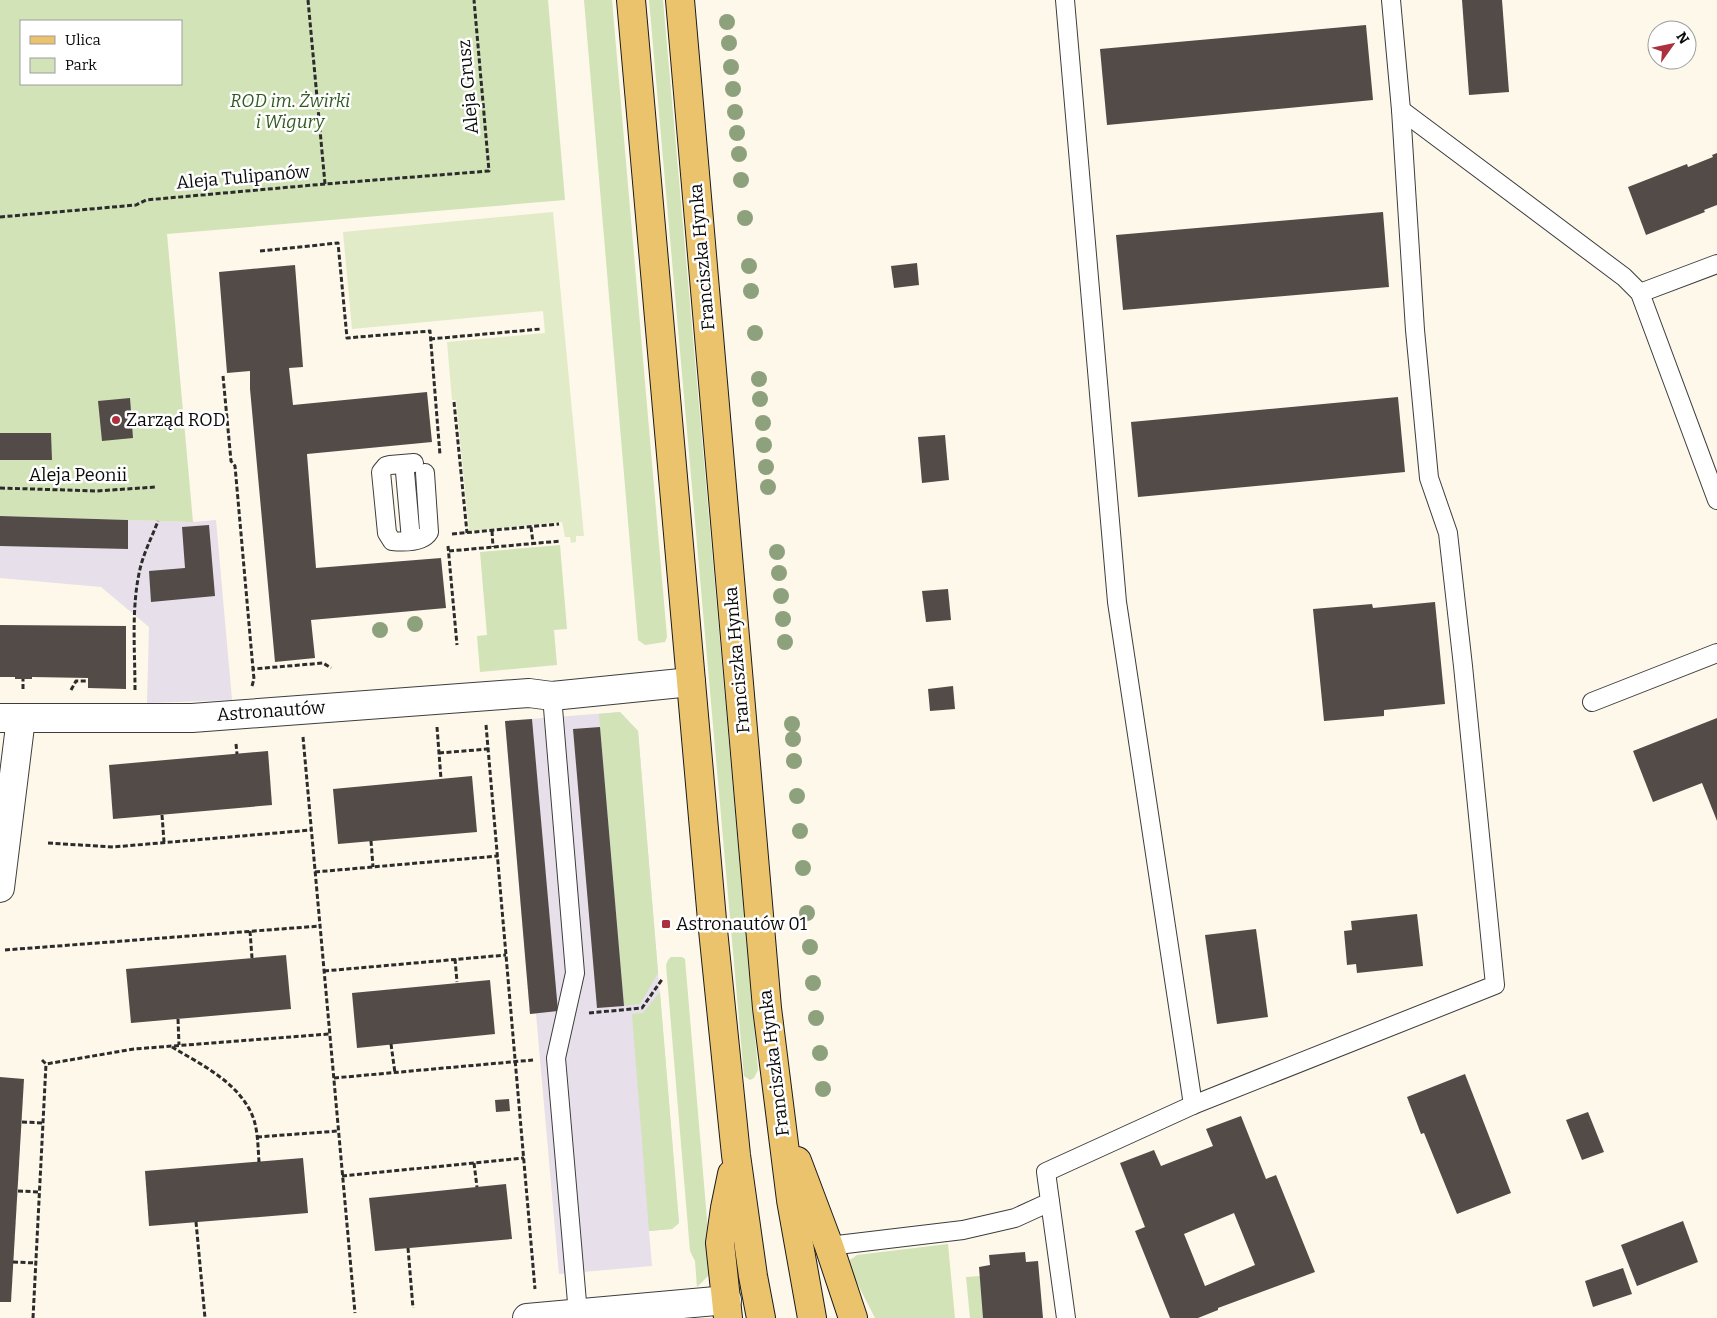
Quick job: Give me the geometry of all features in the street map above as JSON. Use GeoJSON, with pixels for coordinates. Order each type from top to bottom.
{"type":"FeatureCollection","features":[{"type":"Feature","properties":{"kind":"main road"},"geometry":{"type":"LineString","coordinates":[[631,0],[712,920],[736,1156],[761,1318]]}},
{"type":"Feature","properties":{"kind":"main road","name":"Franciszka Hynka"},"geometry":{"type":"LineString","coordinates":[[680,0],[767,1008],[791,1200],[812,1318]]}},
{"type":"Feature","properties":{"kind":"main road"},"geometry":{"type":"LineString","coordinates":[[779,1113],[829,1246],[853,1318]]}},
{"type":"Feature","properties":{"kind":"main road"},"geometry":{"type":"LineString","coordinates":[[728,1309],[720,1243],[736,1156]]}},
{"type":"Feature","properties":{"kind":"street","name":"Astronautów"},"geometry":{"type":"LineString","coordinates":[[0,888],[11,718],[192,718],[529,692],[552,696],[691,682]]}},
{"type":"Feature","properties":{"kind":"street"},"geometry":{"type":"LineString","coordinates":[[531,1308],[578,1314],[728,1309]]}},
{"type":"Feature","properties":{"kind":"lane"},"geometry":{"type":"LineString","coordinates":[[1065,0],[1117,602],[1193,1105]]}},
{"type":"Feature","properties":{"kind":"lane"},"geometry":{"type":"LineString","coordinates":[[1066,1318],[1046,1172],[1193,1105],[1495,985],[1448,533],[1429,478],[1415,330],[1401,110],[1391,0]]}},
{"type":"Feature","properties":{"kind":"lane"},"geometry":{"type":"LineString","coordinates":[[1401,110],[1624,277],[1640,293],[1717,500]]}},
{"type":"Feature","properties":{"kind":"lane"},"geometry":{"type":"LineString","coordinates":[[1640,293],[1717,264]]}},
{"type":"Feature","properties":{"kind":"lane"},"geometry":{"type":"LineString","coordinates":[[390,465],[415,469],[429,520],[429,532],[422,539],[392,541],[388,536],[386,523],[382,472],[386,466],[390,465]]}},
{"type":"Feature","properties":{"kind":"lane"},"geometry":{"type":"LineString","coordinates":[[411,540],[410,521],[415,469]]}},
{"type":"Feature","properties":{"kind":"lane"},"geometry":{"type":"LineString","coordinates":[[386,523],[429,520]]}},
{"type":"Feature","properties":{"kind":"lane"},"geometry":{"type":"LineString","coordinates":[[1592,702],[1717,653]]}},
{"type":"Feature","properties":{"kind":"lane"},"geometry":{"type":"LineString","coordinates":[[552,696],[575,973],[556,1058],[578,1314]]}},
{"type":"Feature","properties":{"kind":"lane"},"geometry":{"type":"LineString","coordinates":[[829,1246],[963,1230],[1015,1218],[1050,1202]]}},
{"type":"Feature","properties":{"kind":"path"},"geometry":{"type":"LineString","coordinates":[[308,0],[325,184]]}},
{"type":"Feature","properties":{"kind":"path","name":"Aleja Grusz"},"geometry":{"type":"LineString","coordinates":[[474,0],[489,171]]}},
{"type":"Feature","properties":{"kind":"path","name":"Aleja Tulipanów"},"geometry":{"type":"LineString","coordinates":[[0,217],[136,205],[146,200],[489,171]]}},
{"type":"Feature","properties":{"kind":"path"},"geometry":{"type":"LineString","coordinates":[[260,251],[338,243],[347,338],[430,331],[441,458]]}},
{"type":"Feature","properties":{"kind":"path"},"geometry":{"type":"LineString","coordinates":[[430,339],[542,329]]}},
{"type":"Feature","properties":{"kind":"path"},"geometry":{"type":"LineString","coordinates":[[223,376],[231,461],[235,466],[254,679],[250,691]]}},
{"type":"Feature","properties":{"kind":"path"},"geometry":{"type":"LineString","coordinates":[[454,402],[467,533]]}},
{"type":"Feature","properties":{"kind":"path","name":"Aleja Peonii"},"geometry":{"type":"LineString","coordinates":[[0,488],[96,491],[156,487]]}},
{"type":"Feature","properties":{"kind":"path"},"geometry":{"type":"LineString","coordinates":[[135,698],[135,601],[144,553],[158,521]]}},
{"type":"Feature","properties":{"kind":"path"},"geometry":{"type":"LineString","coordinates":[[447,535],[559,524]]}},
{"type":"Feature","properties":{"kind":"path"},"geometry":{"type":"LineString","coordinates":[[531,527],[533,543]]}},
{"type":"Feature","properties":{"kind":"path"},"geometry":{"type":"LineString","coordinates":[[492,531],[494,547]]}},
{"type":"Feature","properties":{"kind":"path"},"geometry":{"type":"LineString","coordinates":[[449,551],[561,541]]}},
{"type":"Feature","properties":{"kind":"path"},"geometry":{"type":"LineString","coordinates":[[448,543],[456,645]]}},
{"type":"Feature","properties":{"kind":"path"},"geometry":{"type":"LineString","coordinates":[[253,669],[323,663],[331,668]]}},
{"type":"Feature","properties":{"kind":"path"},"geometry":{"type":"LineString","coordinates":[[486,719],[524,1158],[531,1308]]}},
{"type":"Feature","properties":{"kind":"path"},"geometry":{"type":"LineString","coordinates":[[436,720],[441,779]]}},
{"type":"Feature","properties":{"kind":"path"},"geometry":{"type":"LineString","coordinates":[[302,731],[355,1313]]}},
{"type":"Feature","properties":{"kind":"path"},"geometry":{"type":"LineString","coordinates":[[439,754],[488,749]]}},
{"type":"Feature","properties":{"kind":"path"},"geometry":{"type":"LineString","coordinates":[[162,815],[164,842]]}},
{"type":"Feature","properties":{"kind":"path"},"geometry":{"type":"LineString","coordinates":[[48,842],[113,846],[311,830]]}},
{"type":"Feature","properties":{"kind":"path"},"geometry":{"type":"LineString","coordinates":[[371,841],[373,867]]}},
{"type":"Feature","properties":{"kind":"path"},"geometry":{"type":"LineString","coordinates":[[315,872],[498,856]]}},
{"type":"Feature","properties":{"kind":"path"},"geometry":{"type":"LineString","coordinates":[[5,950],[320,926]]}},
{"type":"Feature","properties":{"kind":"path"},"geometry":{"type":"LineString","coordinates":[[250,931],[252,958]]}},
{"type":"Feature","properties":{"kind":"path"},"geometry":{"type":"LineString","coordinates":[[324,971],[506,955]]}},
{"type":"Feature","properties":{"kind":"path"},"geometry":{"type":"LineString","coordinates":[[455,959],[457,982]]}},
{"type":"Feature","properties":{"kind":"path"},"geometry":{"type":"LineString","coordinates":[[566,1015],[642,1008],[663,978]]}},
{"type":"Feature","properties":{"kind":"path"},"geometry":{"type":"LineString","coordinates":[[178,1019],[179,1046]]}},
{"type":"Feature","properties":{"kind":"path"},"geometry":{"type":"LineString","coordinates":[[46,1064],[103,1053],[329,1034]]}},
{"type":"Feature","properties":{"kind":"path"},"geometry":{"type":"LineString","coordinates":[[391,1044],[394,1073]]}},
{"type":"Feature","properties":{"kind":"path"},"geometry":{"type":"LineString","coordinates":[[171,1046],[224,1080],[239,1095],[254,1119],[259,1162]]}},
{"type":"Feature","properties":{"kind":"path"},"geometry":{"type":"LineString","coordinates":[[334,1078],[556,1058]]}},
{"type":"Feature","properties":{"kind":"path"},"geometry":{"type":"LineString","coordinates":[[33,1318],[44,1123],[46,1064],[42,1060]]}},
{"type":"Feature","properties":{"kind":"path"},"geometry":{"type":"LineString","coordinates":[[22,1122],[44,1123]]}},
{"type":"Feature","properties":{"kind":"path"},"geometry":{"type":"LineString","coordinates":[[257,1137],[338,1131]]}},
{"type":"Feature","properties":{"kind":"path"},"geometry":{"type":"LineString","coordinates":[[342,1176],[524,1158]]}},
{"type":"Feature","properties":{"kind":"path"},"geometry":{"type":"LineString","coordinates":[[474,1163],[476,1187]]}},
{"type":"Feature","properties":{"kind":"path"},"geometry":{"type":"LineString","coordinates":[[18,1191],[40,1192]]}},
{"type":"Feature","properties":{"kind":"path"},"geometry":{"type":"LineString","coordinates":[[196,1222],[205,1318]]}},
{"type":"Feature","properties":{"kind":"path"},"geometry":{"type":"LineString","coordinates":[[408,1248],[413,1308]]}},
{"type":"Feature","properties":{"kind":"path"},"geometry":{"type":"LineString","coordinates":[[13,1262],[36,1263]]}},
{"type":"Feature","properties":{"kind":"shaded area"},"geometry":{"type":"Polygon","coordinates":[[[0,516],[193,522],[216,520],[232,700],[147,703],[149,627],[101,587],[0,578],[0,516]]]}},
{"type":"Feature","properties":{"kind":"shaded area"},"geometry":{"type":"Polygon","coordinates":[[[620,712],[638,731],[679,1223],[672,1229],[649,1231],[652,1266],[559,1274],[536,1014],[530,1014],[505,721],[620,712]]]}},
{"type":"Feature","properties":{"kind":"green space","name":"ROD im. Żwirki i Wigury"},"geometry":{"type":"Polygon","coordinates":[[[0,0],[548,0],[565,200],[167,234],[193,522],[0,516],[0,0]]]}},
{"type":"Feature","properties":{"kind":"green space"},"geometry":{"type":"Polygon","coordinates":[[[584,0],[612,0],[667,637],[665,642],[645,645],[638,640],[584,0]]]}},
{"type":"Feature","properties":{"kind":"green space"},"geometry":{"type":"Polygon","coordinates":[[[649,0],[663,0],[758,1070],[754,1078],[750,1080],[744,1076],[649,0]]]}},
{"type":"Feature","properties":{"kind":"green space"},"geometry":{"type":"Polygon","coordinates":[[[553,212],[584,536],[576,536],[576,542],[571,543],[570,537],[565,537],[562,522],[469,531],[456,400],[452,400],[447,342],[545,333],[543,311],[352,329],[343,232],[553,212]]]}},
{"type":"Feature","properties":{"kind":"green space"},"geometry":{"type":"Polygon","coordinates":[[[560,545],[567,629],[554,630],[557,665],[480,672],[477,636],[487,635],[480,552],[560,545]]]}},
{"type":"Feature","properties":{"kind":"green space"},"geometry":{"type":"Polygon","coordinates":[[[620,712],[638,731],[658,973],[640,1004],[624,1006],[599,714],[620,712]]]}},
{"type":"Feature","properties":{"kind":"green space"},"geometry":{"type":"Polygon","coordinates":[[[671,957],[682,957],[685,959],[711,1267],[708,1276],[697,1287],[695,1261],[690,1251],[666,965],[671,957]]]}},
{"type":"Feature","properties":{"kind":"green space"},"geometry":{"type":"Polygon","coordinates":[[[660,992],[679,1223],[672,1229],[649,1231],[632,1014],[643,1013],[660,992]]]}},
{"type":"Feature","properties":{"kind":"green space"},"geometry":{"type":"Polygon","coordinates":[[[948,1244],[955,1318],[875,1318],[849,1267],[850,1260],[857,1255],[948,1244]]]}},
{"type":"Feature","properties":{"kind":"green space"},"geometry":{"type":"Polygon","coordinates":[[[981,1276],[984,1318],[970,1318],[966,1277],[981,1276]]]}},
{"type":"Feature","properties":{"kind":"building"},"geometry":{"type":"Polygon","coordinates":[[[1462,0],[1502,0],[1509,92],[1469,95],[1462,0]]]}},
{"type":"Feature","properties":{"kind":"building"},"geometry":{"type":"Polygon","coordinates":[[[1366,25],[1373,100],[1107,125],[1100,49],[1366,25]]]}},
{"type":"Feature","properties":{"kind":"building"},"geometry":{"type":"Polygon","coordinates":[[[1717,153],[1717,205],[1704,210],[1705,212],[1646,235],[1628,187],[1687,164],[1688,167],[1713,157],[1712,155],[1717,153]]]}},
{"type":"Feature","properties":{"kind":"building"},"geometry":{"type":"Polygon","coordinates":[[[1383,212],[1389,287],[1123,310],[1116,235],[1383,212]]]}},
{"type":"Feature","properties":{"kind":"building"},"geometry":{"type":"Polygon","coordinates":[[[917,263],[919,285],[894,288],[891,266],[917,263]]]}},
{"type":"Feature","properties":{"kind":"building"},"geometry":{"type":"Polygon","coordinates":[[[295,265],[303,367],[289,368],[293,405],[427,392],[432,442],[307,454],[316,568],[441,558],[446,608],[311,620],[315,658],[275,662],[250,389],[250,371],[227,373],[219,272],[295,265]]]}},
{"type":"Feature","properties":{"kind":"building"},"geometry":{"type":"Polygon","coordinates":[[[1398,397],[1405,472],[1138,497],[1131,422],[1398,397]]]}},
{"type":"Feature","properties":{"kind":"building","name":"Zarząd ROD"},"geometry":{"type":"Polygon","coordinates":[[[130,398],[133,438],[102,441],[98,401],[130,398]]]}},
{"type":"Feature","properties":{"kind":"building"},"geometry":{"type":"Polygon","coordinates":[[[0,433],[51,433],[52,460],[0,460],[0,433]]]}},
{"type":"Feature","properties":{"kind":"building"},"geometry":{"type":"Polygon","coordinates":[[[945,435],[949,480],[922,483],[918,437],[945,435]]]}},
{"type":"Feature","properties":{"kind":"building"},"geometry":{"type":"Polygon","coordinates":[[[0,516],[128,520],[128,549],[0,546],[0,516]]]}},
{"type":"Feature","properties":{"kind":"building"},"geometry":{"type":"Polygon","coordinates":[[[209,525],[215,596],[151,602],[149,571],[185,568],[182,527],[209,525]]]}},
{"type":"Feature","properties":{"kind":"building"},"geometry":{"type":"Polygon","coordinates":[[[948,589],[951,620],[926,622],[922,591],[948,589]]]}},
{"type":"Feature","properties":{"kind":"building"},"geometry":{"type":"Polygon","coordinates":[[[1435,602],[1445,704],[1384,710],[1384,716],[1324,721],[1313,609],[1372,604],[1373,608],[1435,602]]]}},
{"type":"Feature","properties":{"kind":"building"},"geometry":{"type":"Polygon","coordinates":[[[0,625],[126,626],[126,689],[88,688],[88,678],[32,677],[32,679],[15,679],[15,677],[0,677],[0,625]]]}},
{"type":"Feature","properties":{"kind":"building"},"geometry":{"type":"Polygon","coordinates":[[[953,686],[955,709],[930,711],[928,689],[953,686]]]}},
{"type":"Feature","properties":{"kind":"building"},"geometry":{"type":"Polygon","coordinates":[[[1717,718],[1717,821],[1702,783],[1653,802],[1633,751],[1717,718]]]}},
{"type":"Feature","properties":{"kind":"building"},"geometry":{"type":"Polygon","coordinates":[[[532,719],[558,1011],[530,1014],[505,721],[532,719]]]}},
{"type":"Feature","properties":{"kind":"building"},"geometry":{"type":"Polygon","coordinates":[[[600,727],[624,1006],[597,1008],[573,729],[600,727]]]}},
{"type":"Feature","properties":{"kind":"building"},"geometry":{"type":"Polygon","coordinates":[[[268,751],[272,805],[113,819],[109,765],[268,751]]]}},
{"type":"Feature","properties":{"kind":"building"},"geometry":{"type":"Polygon","coordinates":[[[472,776],[477,832],[338,844],[333,789],[472,776]]]}},
{"type":"Feature","properties":{"kind":"building"},"geometry":{"type":"Polygon","coordinates":[[[1417,914],[1423,966],[1357,973],[1356,964],[1347,965],[1344,931],[1352,930],[1351,921],[1417,914]]]}},
{"type":"Feature","properties":{"kind":"building"},"geometry":{"type":"Polygon","coordinates":[[[1256,929],[1268,1017],[1217,1024],[1205,935],[1256,929]]]}},
{"type":"Feature","properties":{"kind":"building"},"geometry":{"type":"Polygon","coordinates":[[[286,955],[291,1009],[131,1023],[126,969],[286,955]]]}},
{"type":"Feature","properties":{"kind":"building"},"geometry":{"type":"Polygon","coordinates":[[[490,980],[495,1034],[357,1048],[352,993],[490,980]]]}},
{"type":"Feature","properties":{"kind":"building"},"geometry":{"type":"Polygon","coordinates":[[[1465,1074],[1511,1193],[1457,1214],[1424,1133],[1421,1134],[1407,1097],[1465,1074]]]}},
{"type":"Feature","properties":{"kind":"building"},"geometry":{"type":"Polygon","coordinates":[[[0,1077],[24,1079],[11,1302],[0,1302],[0,1077]]]}},
{"type":"Feature","properties":{"kind":"building"},"geometry":{"type":"Polygon","coordinates":[[[509,1099],[510,1111],[496,1112],[495,1100],[509,1099]]]}},
{"type":"Feature","properties":{"kind":"building"},"geometry":{"type":"Polygon","coordinates":[[[1588,1112],[1604,1152],[1582,1160],[1566,1120],[1588,1112]]]}},
{"type":"Feature","properties":{"kind":"building"},"geometry":{"type":"Polygon","coordinates":[[[1241,1116],[1266,1179],[1276,1175],[1315,1272],[1218,1308],[1218,1310],[1198,1318],[1170,1318],[1135,1231],[1145,1227],[1120,1163],[1154,1150],[1161,1166],[1213,1146],[1206,1129],[1241,1116]],[[1234,1213],[1184,1234],[1205,1286],[1255,1265],[1234,1213]]]}},
{"type":"Feature","properties":{"kind":"building"},"geometry":{"type":"Polygon","coordinates":[[[303,1158],[308,1213],[149,1226],[145,1171],[303,1158]]]}},
{"type":"Feature","properties":{"kind":"building"},"geometry":{"type":"Polygon","coordinates":[[[506,1184],[512,1239],[375,1251],[369,1198],[506,1184]]]}},
{"type":"Feature","properties":{"kind":"building"},"geometry":{"type":"Polygon","coordinates":[[[1683,1221],[1698,1262],[1637,1286],[1621,1245],[1683,1221]]]}},
{"type":"Feature","properties":{"kind":"building"},"geometry":{"type":"Polygon","coordinates":[[[1025,1252],[1026,1262],[1038,1261],[1043,1318],[983,1318],[979,1267],[990,1265],[989,1255],[1025,1252]]]}},
{"type":"Feature","properties":{"kind":"building"},"geometry":{"type":"Polygon","coordinates":[[[1623,1268],[1632,1294],[1593,1307],[1585,1281],[1623,1268]]]}},
{"type":"Feature","properties":{"kind":"place","name":"Zarząd ROD"},"geometry":{"type":"Point","coordinates":[116,420]}},
{"type":"Feature","properties":{"kind":"place","name":"Astronautów 01"},"geometry":{"type":"Point","coordinates":[666,924]}}]}
